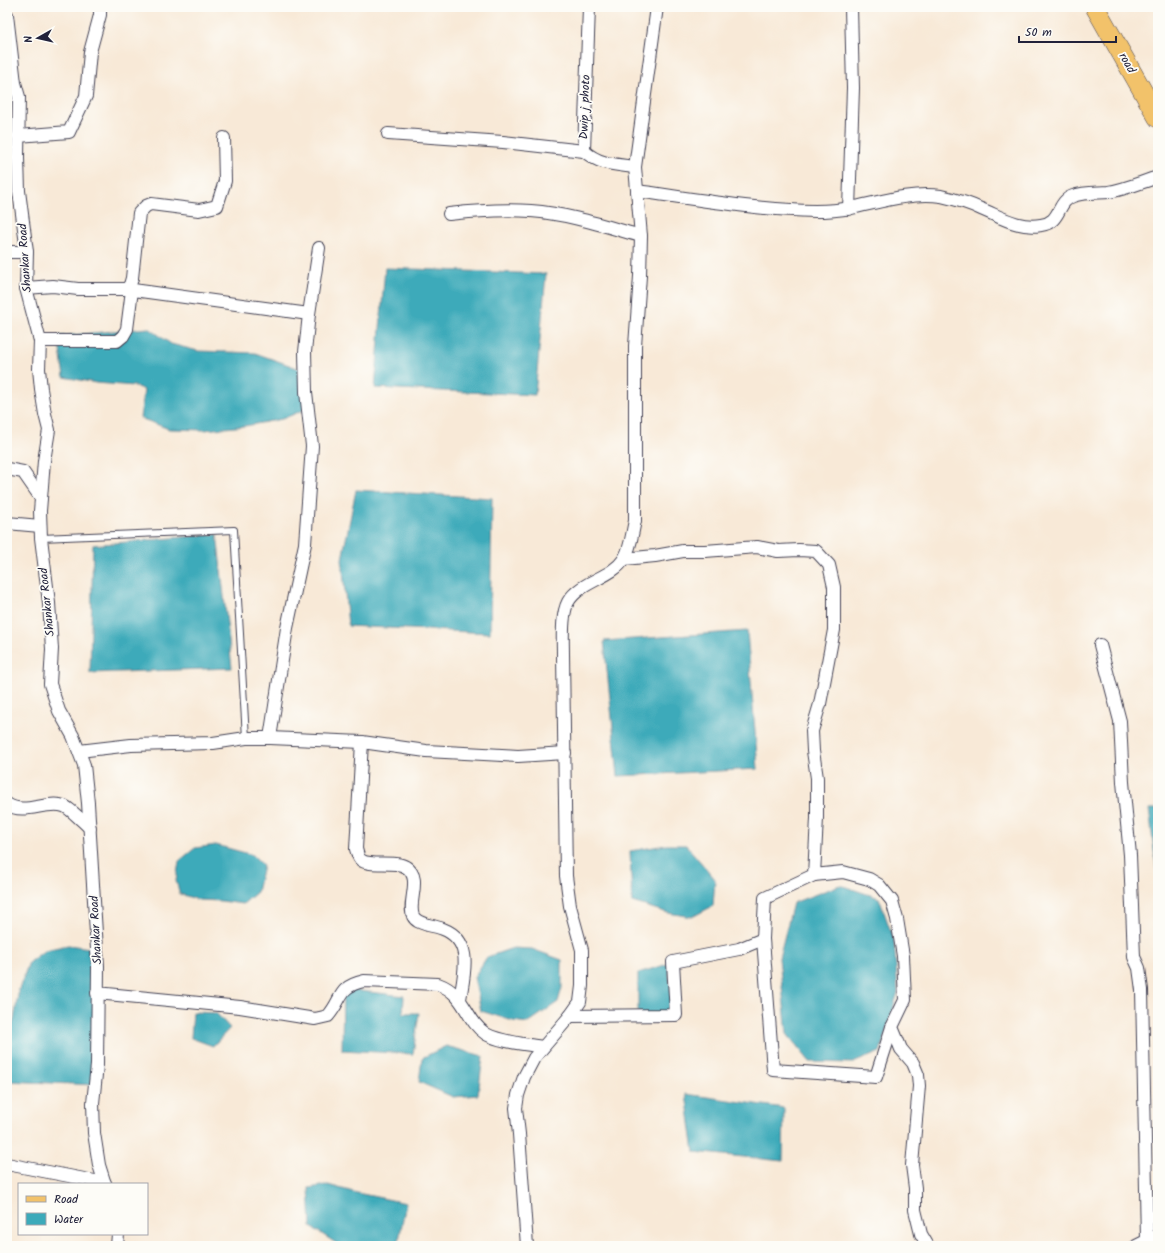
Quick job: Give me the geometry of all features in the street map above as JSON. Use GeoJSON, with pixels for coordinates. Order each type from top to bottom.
{"type":"FeatureCollection","features":[{"type":"Feature","properties":{"kind":"main road","name":"road"},"geometry":{"type":"LineString","coordinates":[[1095,7],[1158,118]]}},
{"type":"Feature","properties":{"kind":"street"},"geometry":{"type":"LineString","coordinates":[[18,136],[69,132],[86,96],[90,52],[100,15],[100,7]]}},
{"type":"Feature","properties":{"kind":"street","name":"Dwip j photo"},"geometry":{"type":"LineString","coordinates":[[589,7],[584,151],[592,158],[600,162],[635,167]]}},
{"type":"Feature","properties":{"kind":"street"},"geometry":{"type":"LineString","coordinates":[[527,1246],[516,1108],[518,1095],[524,1077],[534,1058],[580,1002],[582,986],[582,950],[570,906],[566,876],[563,647],[564,619],[568,603],[578,591],[617,567],[624,559],[631,542],[635,521],[634,346],[642,236],[635,167],[658,7]]}},
{"type":"Feature","properties":{"kind":"street"},"geometry":{"type":"LineString","coordinates":[[849,208],[853,88],[851,7]]}},
{"type":"Feature","properties":{"kind":"street","name":"Shankar Road"},"geometry":{"type":"LineString","coordinates":[[7,16],[15,83],[19,97],[19,191],[27,252],[26,288],[40,341],[39,369],[41,389],[49,430],[44,461],[40,526],[52,649],[50,684],[58,711],[73,736],[84,765],[90,828],[97,953],[97,1065],[93,1102],[94,1133],[99,1165],[105,1183]]}},
{"type":"Feature","properties":{"kind":"street"},"geometry":{"type":"LineString","coordinates":[[388,134],[503,142],[584,151]]}},
{"type":"Feature","properties":{"kind":"street"},"geometry":{"type":"LineString","coordinates":[[40,341],[116,341],[123,336],[127,329],[129,289],[132,278],[139,214],[142,209],[151,204],[199,210],[217,206],[225,181],[224,138]]}},
{"type":"Feature","properties":{"kind":"street"},"geometry":{"type":"LineString","coordinates":[[637,192],[770,209],[816,211],[849,208],[916,195],[940,196],[961,201],[980,208],[1014,224],[1042,226],[1051,222],[1057,216],[1063,201],[1072,196],[1123,189],[1158,177]]}},
{"type":"Feature","properties":{"kind":"street"},"geometry":{"type":"LineString","coordinates":[[449,214],[495,210],[532,212],[574,218],[642,236]]}},
{"type":"Feature","properties":{"kind":"street"},"geometry":{"type":"LineString","coordinates":[[270,738],[287,628],[305,544],[312,446],[306,392],[305,352],[308,314],[319,248]]}},
{"type":"Feature","properties":{"kind":"street"},"geometry":{"type":"LineString","coordinates":[[7,252],[27,252]]}},
{"type":"Feature","properties":{"kind":"street"},"geometry":{"type":"LineString","coordinates":[[26,288],[53,286],[78,289],[129,289],[308,314]]}},
{"type":"Feature","properties":{"kind":"street"},"geometry":{"type":"LineString","coordinates":[[7,469],[23,472],[41,498]]}},
{"type":"Feature","properties":{"kind":"street"},"geometry":{"type":"LineString","coordinates":[[7,524],[40,526]]}},
{"type":"Feature","properties":{"kind":"street"},"geometry":{"type":"LineString","coordinates":[[624,559],[683,551],[757,547],[778,551],[816,551],[830,565],[834,587],[834,630],[821,697],[812,731],[817,778],[817,818],[814,875]]}},
{"type":"Feature","properties":{"kind":"street"},"geometry":{"type":"LineString","coordinates":[[1100,645],[1120,721],[1123,782],[1130,855],[1134,957],[1139,968],[1142,990],[1146,1240]]}},
{"type":"Feature","properties":{"kind":"street"},"geometry":{"type":"LineString","coordinates":[[78,751],[131,745],[213,743],[246,738],[270,738],[362,742],[433,751],[518,756],[565,753]]}},
{"type":"Feature","properties":{"kind":"street"},"geometry":{"type":"LineString","coordinates":[[362,742],[356,849],[358,856],[361,860],[368,863],[405,866],[411,872],[414,878],[412,912],[416,920],[420,923],[443,929],[455,936],[462,948],[466,962],[460,999]]}},
{"type":"Feature","properties":{"kind":"street"},"geometry":{"type":"LineString","coordinates":[[7,804],[13,808],[29,808],[51,805],[65,806],[90,828]]}},
{"type":"Feature","properties":{"kind":"street"},"geometry":{"type":"LineString","coordinates":[[843,872],[869,879],[879,885],[892,901],[897,919],[904,956],[905,1000],[892,1027],[876,1077],[773,1070],[763,939],[765,898],[814,875],[843,872]]}},
{"type":"Feature","properties":{"kind":"street"},"geometry":{"type":"LineString","coordinates":[[570,1016],[676,1015],[673,962],[739,949],[763,939]]}},
{"type":"Feature","properties":{"kind":"street"},"geometry":{"type":"LineString","coordinates":[[97,993],[240,1007],[315,1019],[328,1016],[337,1004],[341,994],[353,984],[364,981],[438,984],[448,988],[460,999],[471,1017],[486,1034],[500,1039],[544,1047]]}},
{"type":"Feature","properties":{"kind":"street"},"geometry":{"type":"LineString","coordinates":[[892,1027],[901,1049],[914,1063],[918,1075],[912,1165],[915,1188],[915,1210],[921,1234],[928,1246]]}},
{"type":"Feature","properties":{"kind":"street"},"geometry":{"type":"LineString","coordinates":[[7,1164],[100,1183]]}},
{"type":"Feature","properties":{"kind":"street"},"geometry":{"type":"LineString","coordinates":[[117,1246],[118,1235]]}},
{"type":"Feature","properties":{"kind":"street"},"geometry":{"type":"LineString","coordinates":[[1136,1246],[1158,1235]]}},
{"type":"Feature","properties":{"kind":"lane"},"geometry":{"type":"LineString","coordinates":[[41,538],[234,530],[246,738]]}},
{"type":"Feature","properties":{"kind":"water"},"geometry":{"type":"Polygon","coordinates":[[[385,268],[546,274],[535,395],[375,388],[385,268]]]}},
{"type":"Feature","properties":{"kind":"water"},"geometry":{"type":"Polygon","coordinates":[[[149,328],[171,344],[198,351],[255,353],[306,371],[316,405],[282,419],[245,426],[204,430],[169,429],[140,418],[144,390],[135,386],[96,383],[64,377],[58,336],[149,328]]]}},
{"type":"Feature","properties":{"kind":"water"},"geometry":{"type":"Polygon","coordinates":[[[356,490],[492,498],[490,633],[348,626],[342,559],[356,490]]]}},
{"type":"Feature","properties":{"kind":"water"},"geometry":{"type":"Polygon","coordinates":[[[217,534],[232,668],[90,673],[93,545],[217,534]]]}},
{"type":"Feature","properties":{"kind":"water"},"geometry":{"type":"Polygon","coordinates":[[[747,631],[758,769],[618,776],[604,641],[747,631]]]}},
{"type":"Feature","properties":{"kind":"water"},"geometry":{"type":"Polygon","coordinates":[[[1149,809],[1158,809],[1158,883],[1149,809]]]}},
{"type":"Feature","properties":{"kind":"water"},"geometry":{"type":"Polygon","coordinates":[[[216,845],[253,855],[263,865],[257,892],[243,904],[199,900],[180,894],[176,881],[179,861],[195,848],[216,845]]]}},
{"type":"Feature","properties":{"kind":"water"},"geometry":{"type":"Polygon","coordinates":[[[666,845],[686,845],[715,879],[713,906],[692,917],[668,913],[632,902],[630,851],[666,845]]]}},
{"type":"Feature","properties":{"kind":"water"},"geometry":{"type":"Polygon","coordinates":[[[840,885],[879,898],[894,940],[898,992],[880,1052],[853,1063],[810,1062],[787,1034],[779,958],[793,903],[840,885]]]}},
{"type":"Feature","properties":{"kind":"water"},"geometry":{"type":"Polygon","coordinates":[[[68,945],[90,948],[94,969],[95,1085],[7,1081],[7,1042],[14,1020],[19,989],[29,962],[45,950],[68,945]]]}},
{"type":"Feature","properties":{"kind":"water"},"geometry":{"type":"Polygon","coordinates":[[[513,948],[532,949],[562,960],[562,988],[558,1002],[528,1023],[513,1021],[481,1011],[474,977],[487,957],[513,948]]]}},
{"type":"Feature","properties":{"kind":"water"},"geometry":{"type":"Polygon","coordinates":[[[668,964],[674,1015],[638,1015],[638,973],[668,964]]]}},
{"type":"Feature","properties":{"kind":"water"},"geometry":{"type":"Polygon","coordinates":[[[343,989],[404,996],[403,1013],[419,1013],[413,1054],[342,1050],[343,989]]]}},
{"type":"Feature","properties":{"kind":"water"},"geometry":{"type":"Polygon","coordinates":[[[193,1012],[216,1013],[230,1028],[213,1046],[191,1038],[193,1012]]]}},
{"type":"Feature","properties":{"kind":"water"},"geometry":{"type":"Polygon","coordinates":[[[446,1046],[483,1056],[478,1095],[453,1097],[419,1082],[422,1058],[446,1046]]]}},
{"type":"Feature","properties":{"kind":"water"},"geometry":{"type":"Polygon","coordinates":[[[686,1094],[784,1108],[783,1161],[694,1152],[686,1094]]]}},
{"type":"Feature","properties":{"kind":"water"},"geometry":{"type":"Polygon","coordinates":[[[328,1185],[357,1193],[406,1203],[398,1245],[339,1245],[311,1227],[309,1188],[328,1185]]]}}]}
